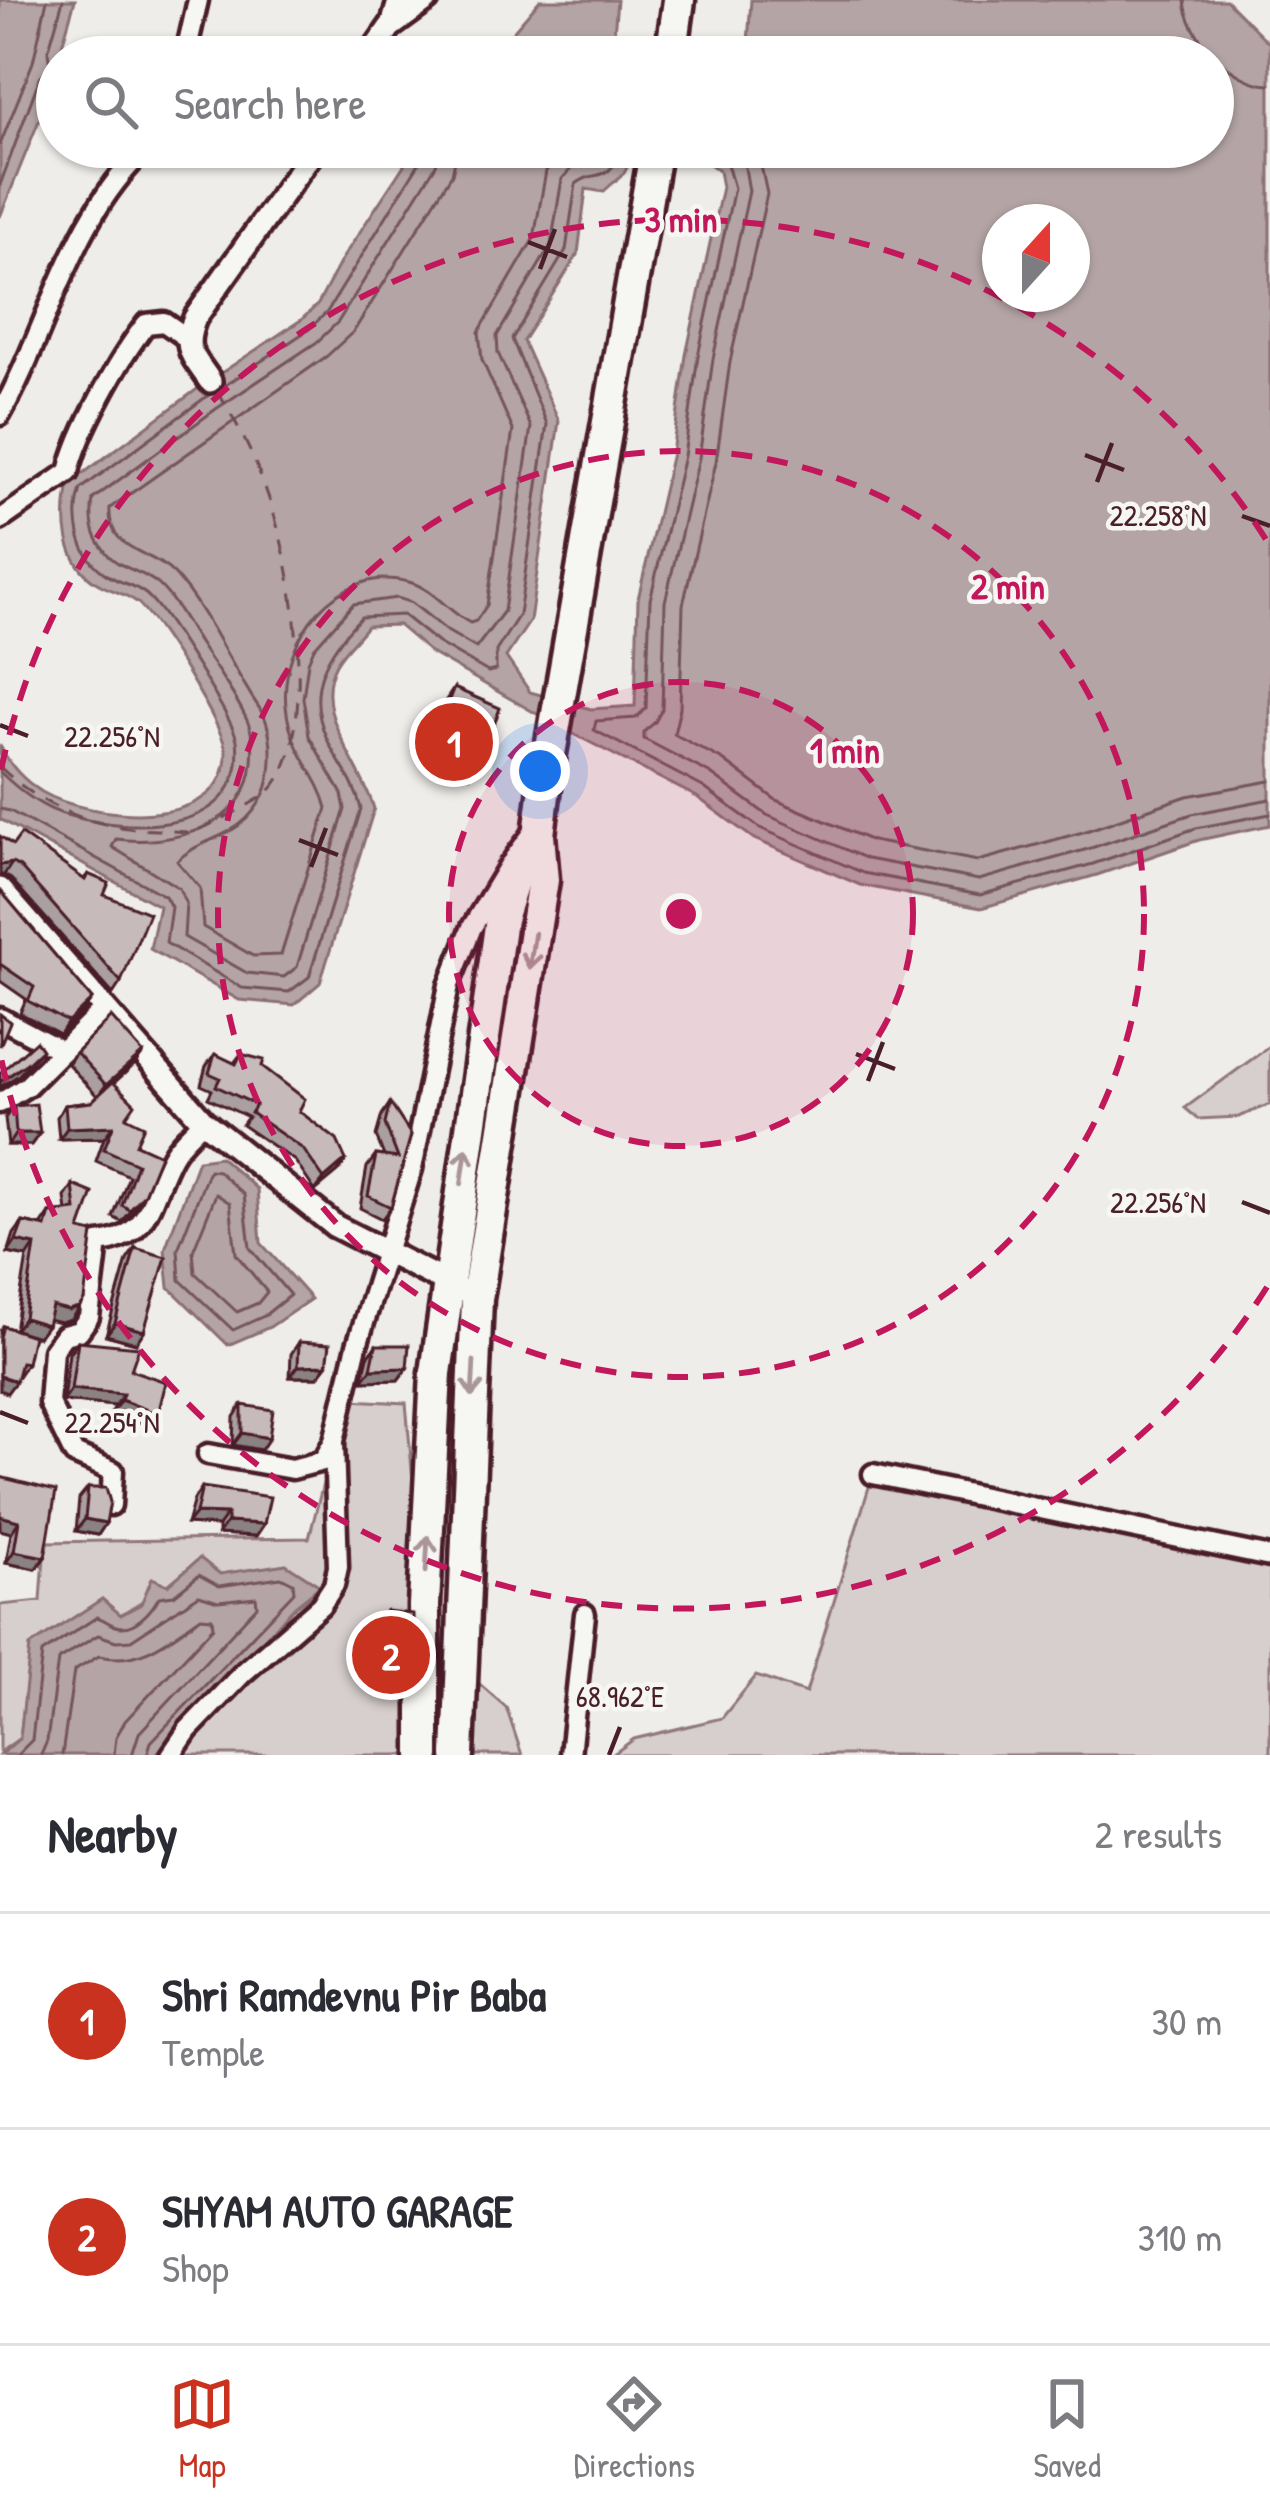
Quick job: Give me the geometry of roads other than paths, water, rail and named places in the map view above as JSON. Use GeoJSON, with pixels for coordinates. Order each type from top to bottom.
{"type":"FeatureCollection","features":[{"type":"Feature","properties":{"kind":"highway"},"geometry":{"type":"LineString","coordinates":[[674,36],[679,0]]}},
{"type":"Feature","properties":{"kind":"highway"},"geometry":{"type":"LineString","coordinates":[[458,1755],[477,1298],[544,880],[539,835],[548,771],[653,168]]}},
{"type":"Feature","properties":{"kind":"highway"},"geometry":{"type":"LineString","coordinates":[[424,1755],[424,1605],[436,1373],[501,919],[519,862],[539,835]]}},
{"type":"Feature","properties":{"kind":"street"},"geometry":{"type":"LineString","coordinates":[[190,36],[198,0]]}},
{"type":"Feature","properties":{"kind":"street"},"geometry":{"type":"LineString","coordinates":[[384,36],[398,0]]}},
{"type":"Feature","properties":{"kind":"street"},"geometry":{"type":"LineString","coordinates":[[390,27],[427,0]]}},
{"type":"Feature","properties":{"kind":"street"},"geometry":{"type":"LineString","coordinates":[[0,415],[94,216],[126,168]]}},
{"type":"Feature","properties":{"kind":"street"},"geometry":{"type":"LineString","coordinates":[[210,381],[188,348],[195,318],[301,168]]}},
{"type":"Feature","properties":{"kind":"street"},"geometry":{"type":"LineString","coordinates":[[0,520],[69,472],[74,450],[122,354],[146,324],[164,322],[187,338]]}},
{"type":"Feature","properties":{"kind":"street"},"geometry":{"type":"LineString","coordinates":[[208,1454],[292,1469],[323,1461],[334,1441],[412,1169],[448,986],[472,926],[494,888],[516,856],[539,835]]}},
{"type":"Feature","properties":{"kind":"street"},"geometry":{"type":"LineString","coordinates":[[0,889],[203,1120],[335,1226],[477,1298]]}},
{"type":"Feature","properties":{"kind":"street"},"geometry":{"type":"LineString","coordinates":[[0,1103],[27,1086],[104,1009]]}},
{"type":"Feature","properties":{"kind":"street"},"geometry":{"type":"LineString","coordinates":[[0,1018],[62,1051]]}},
{"type":"Feature","properties":{"kind":"street"},"geometry":{"type":"LineString","coordinates":[[111,1505],[112,1472],[74,1454],[49,1403],[53,1350],[64,1335],[79,1331],[89,1317],[98,1243],[114,1242],[141,1226],[174,1152],[203,1120]]}},
{"type":"Feature","properties":{"kind":"street"},"geometry":{"type":"LineString","coordinates":[[171,1755],[188,1730],[243,1673],[321,1605],[334,1585],[338,1567],[334,1441]]}},
{"type":"Feature","properties":{"kind":"street"},"geometry":{"type":"LineString","coordinates":[[873,1474],[1270,1557]]}},
{"type":"Feature","properties":{"kind":"street"},"geometry":{"type":"LineString","coordinates":[[570,1755],[585,1614]]}},
{"type":"Feature","properties":{"kind":"water"},"geometry":{"type":"Polygon","coordinates":[[[0,0],[75,0],[65,36],[36,36],[36,128],[0,217],[0,0]]]}},
{"type":"Feature","properties":{"kind":"water"},"geometry":{"type":"Polygon","coordinates":[[[540,0],[617,0],[614,36],[509,36],[540,0]]]}},
{"type":"Feature","properties":{"kind":"water"},"geometry":{"type":"Polygon","coordinates":[[[751,0],[1226,0],[1270,44],[1270,825],[1199,840],[981,908],[860,885],[754,839],[697,797],[556,725],[431,653],[398,625],[367,626],[336,664],[329,701],[374,809],[320,983],[294,1005],[239,1000],[150,949],[159,906],[0,819],[0,745],[17,772],[42,792],[91,809],[152,813],[181,808],[204,797],[220,778],[226,752],[223,740],[174,652],[133,600],[97,583],[77,563],[66,525],[69,484],[318,304],[402,168],[627,168],[603,192],[586,189],[578,254],[523,341],[559,421],[530,621],[506,657],[530,692],[591,709],[635,706],[638,599],[672,453],[686,355],[722,187],[715,168],[1234,168],[1234,36],[748,36],[751,0]]]}},
{"type":"Feature","properties":{"kind":"water"},"geometry":{"type":"Polygon","coordinates":[[[220,1157],[257,1189],[261,1243],[311,1299],[270,1327],[228,1345],[169,1287],[165,1249],[198,1160],[220,1157]]]}},
{"type":"Feature","properties":{"kind":"water"},"geometry":{"type":"Polygon","coordinates":[[[200,1558],[220,1574],[286,1564],[320,1586],[295,1606],[155,1755],[0,1755],[20,1738],[30,1646],[102,1599],[121,1615],[141,1604],[152,1578],[168,1585],[200,1558]]]}},
{"type":"Feature","properties":{"kind":"place","name":"Shri Ramdevnu Pir Baba"},"geometry":{"type":"Point","coordinates":[454,742]}},
{"type":"Feature","properties":{"kind":"place","name":"SHYAM AUTO GARAGE"},"geometry":{"type":"Point","coordinates":[391,1655]}}]}
